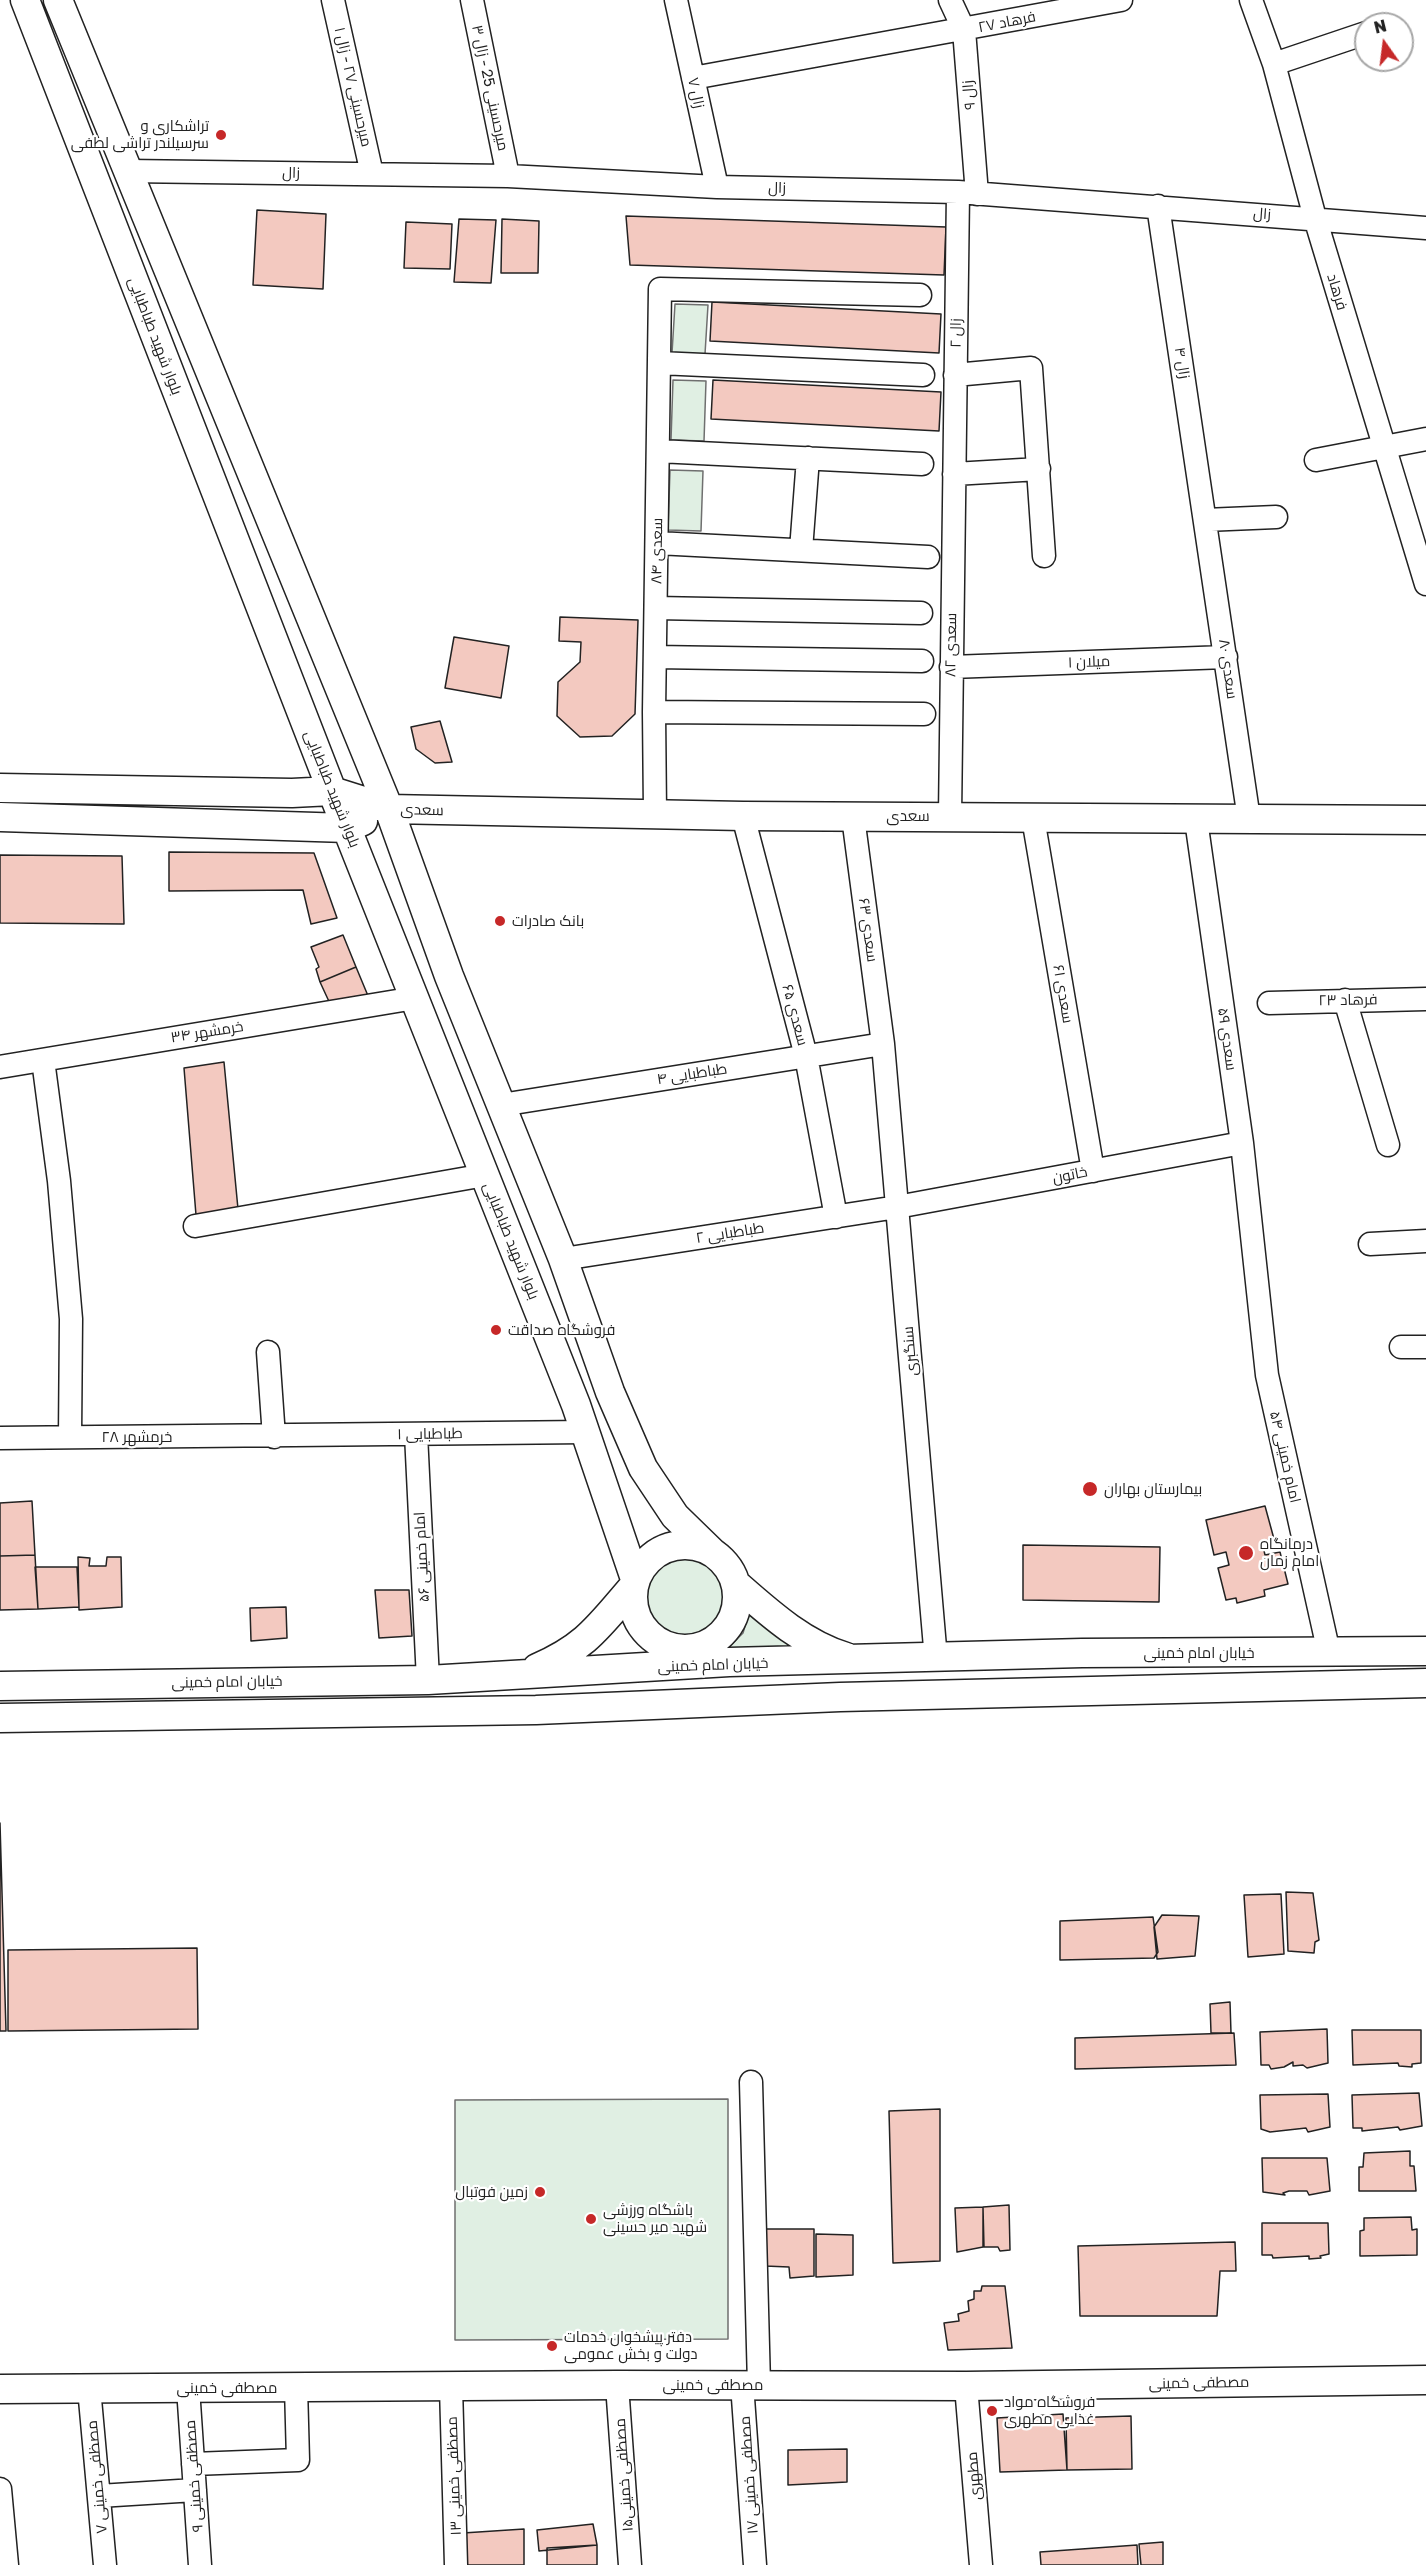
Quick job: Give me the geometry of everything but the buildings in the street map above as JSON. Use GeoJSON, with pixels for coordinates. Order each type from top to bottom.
{"type":"FeatureCollection","features":[{"type":"Feature","properties":{"kind":"main road","name":"بلوار شهید طباطبایی"},"geometry":{"type":"LineString","coordinates":[[25,0],[332,791],[586,1432],[634,1583]]}},
{"type":"Feature","properties":{"kind":"main road"},"geometry":{"type":"LineString","coordinates":[[58,0],[390,809],[449,976],[563,1258],[610,1392],[643,1468],[675,1516],[723,1561],[736,1584],[779,1621],[825,1651],[859,1661]]}},
{"type":"Feature","properties":{"kind":"main road"},"geometry":{"type":"LineString","coordinates":[[0,788],[268,793],[332,791],[390,809]]}},
{"type":"Feature","properties":{"kind":"main road"},"geometry":{"type":"LineString","coordinates":[[0,817],[347,828],[390,809]]}},
{"type":"Feature","properties":{"kind":"main road","name":"سعدی"},"geometry":{"type":"LineString","coordinates":[[390,809],[743,816],[1426,820]]}},
{"type":"Feature","properties":{"kind":"main road"},"geometry":{"type":"LineString","coordinates":[[527,1673],[566,1656],[586,1641],[634,1583],[644,1563],[659,1551],[676,1545],[695,1545],[712,1552]]}},
{"type":"Feature","properties":{"kind":"main road"},"geometry":{"type":"LineString","coordinates":[[634,1583],[632,1605],[638,1621],[648,1635],[662,1644],[681,1654],[729,1662],[776,1683],[840,1697]]}},
{"type":"Feature","properties":{"kind":"main road"},"geometry":{"type":"LineString","coordinates":[[629,1706],[681,1654],[713,1641],[725,1630],[734,1616],[737,1600],[736,1584]]}},
{"type":"Feature","properties":{"kind":"main road","name":"خیابان امام خمینی"},"geometry":{"type":"LineString","coordinates":[[0,1686],[428,1680],[527,1673],[681,1654],[729,1662],[859,1661],[1082,1653],[1426,1651]]}},
{"type":"Feature","properties":{"kind":"main road"},"geometry":{"type":"LineString","coordinates":[[0,1718],[629,1706],[840,1697],[1426,1683]]}},
{"type":"Feature","properties":{"kind":"main road","name":"مصطفی خمینی"},"geometry":{"type":"LineString","coordinates":[[0,2389],[750,2384],[966,2386],[1426,2380]]}},
{"type":"Feature","properties":{"kind":"street","name":"میرحسینی ۲۷ - زال ۱"},"geometry":{"type":"LineString","coordinates":[[333,0],[372,174]]}},
{"type":"Feature","properties":{"kind":"street","name":"میرحسینی 25 - زال ۳"},"geometry":{"type":"LineString","coordinates":[[472,0],[508,176]]}},
{"type":"Feature","properties":{"kind":"street","name":"زال ۷"},"geometry":{"type":"LineString","coordinates":[[676,0],[717,187]]}},
{"type":"Feature","properties":{"kind":"street","name":"زال ۹"},"geometry":{"type":"LineString","coordinates":[[950,0],[964,30],[968,193]]}},
{"type":"Feature","properties":{"kind":"street","name":"فرهاد ۲۷"},"geometry":{"type":"LineString","coordinates":[[693,78],[964,30],[1027,9],[1121,0]]}},
{"type":"Feature","properties":{"kind":"street","name":"فرهاد"},"geometry":{"type":"LineString","coordinates":[[1251,0],[1274,64],[1315,218],[1426,584]]}},
{"type":"Feature","properties":{"kind":"street"},"geometry":{"type":"LineString","coordinates":[[1274,64],[1354,37]]}},
{"type":"Feature","properties":{"kind":"street","name":"زال"},"geometry":{"type":"LineString","coordinates":[[127,171],[508,176],[717,187],[968,193],[1426,228]]}},
{"type":"Feature","properties":{"kind":"street","name":"زال ۲"},"geometry":{"type":"LineString","coordinates":[[954,474],[955,375],[968,193]]}},
{"type":"Feature","properties":{"kind":"street","name":"زال ۴"},"geometry":{"type":"LineString","coordinates":[[1158,206],[1206,520]]}},
{"type":"Feature","properties":{"kind":"street","name":"سعدی ۸۴"},"geometry":{"type":"LineString","coordinates":[[655,813],[654,712],[660,289],[920,296]]}},
{"type":"Feature","properties":{"kind":"street"},"geometry":{"type":"LineString","coordinates":[[659,363],[923,375]]}},
{"type":"Feature","properties":{"kind":"street"},"geometry":{"type":"LineString","coordinates":[[955,375],[1031,368],[1040,469],[1044,556]]}},
{"type":"Feature","properties":{"kind":"street"},"geometry":{"type":"LineString","coordinates":[[1316,460],[1383,445],[1426,439]]}},
{"type":"Feature","properties":{"kind":"street"},"geometry":{"type":"LineString","coordinates":[[658,451],[922,464]]}},
{"type":"Feature","properties":{"kind":"street"},"geometry":{"type":"LineString","coordinates":[[801,550],[808,458]]}},
{"type":"Feature","properties":{"kind":"street"},"geometry":{"type":"LineString","coordinates":[[954,474],[1040,469]]}},
{"type":"Feature","properties":{"kind":"street","name":"سعدی ۸۲"},"geometry":{"type":"LineString","coordinates":[[950,816],[954,474]]}},
{"type":"Feature","properties":{"kind":"street"},"geometry":{"type":"LineString","coordinates":[[1206,520],[1276,517]]}},
{"type":"Feature","properties":{"kind":"street","name":"سعدی ۸۰"},"geometry":{"type":"LineString","coordinates":[[1206,520],[1249,819]]}},
{"type":"Feature","properties":{"kind":"street"},"geometry":{"type":"LineString","coordinates":[[657,543],[928,556]]}},
{"type":"Feature","properties":{"kind":"street"},"geometry":{"type":"LineString","coordinates":[[656,608],[921,613]]}},
{"type":"Feature","properties":{"kind":"street"},"geometry":{"type":"LineString","coordinates":[[655,657],[922,661]]}},
{"type":"Feature","properties":{"kind":"street","name":"میلان ۱"},"geometry":{"type":"LineString","coordinates":[[951,667],[1226,657]]}},
{"type":"Feature","properties":{"kind":"street"},"geometry":{"type":"LineString","coordinates":[[654,712],[924,714]]}},
{"type":"Feature","properties":{"kind":"street","name":"سعدی ۶۵"},"geometry":{"type":"LineString","coordinates":[[743,816],[806,1056],[836,1217]]}},
{"type":"Feature","properties":{"kind":"street","name":"سعدی ۶۳"},"geometry":{"type":"LineString","coordinates":[[853,817],[883,1044]]}},
{"type":"Feature","properties":{"kind":"street","name":"سعدی ۶۱"},"geometry":{"type":"LineString","coordinates":[[1033,818],[1093,1171]]}},
{"type":"Feature","properties":{"kind":"street","name":"سعدی ۵۹"},"geometry":{"type":"LineString","coordinates":[[1196,820],[1242,1143],[1254,1259]]}},
{"type":"Feature","properties":{"kind":"street","name":"خرمشهر ۳۴"},"geometry":{"type":"LineString","coordinates":[[0,1067],[415,998]]}},
{"type":"Feature","properties":{"kind":"street","name":"فرهاد ۲۳"},"geometry":{"type":"LineString","coordinates":[[1269,1003],[1426,999]]}},
{"type":"Feature","properties":{"kind":"street"},"geometry":{"type":"LineString","coordinates":[[1345,1000],[1388,1145]]}},
{"type":"Feature","properties":{"kind":"street","name":"طباطبایی ۴"},"geometry":{"type":"LineString","coordinates":[[501,1105],[883,1044]]}},
{"type":"Feature","properties":{"kind":"street","name":"سنگبری"},"geometry":{"type":"LineString","coordinates":[[883,1044],[936,1659]]}},
{"type":"Feature","properties":{"kind":"street"},"geometry":{"type":"LineString","coordinates":[[43,1060],[59,1181],[71,1319],[70,1437]]}},
{"type":"Feature","properties":{"kind":"street","name":"خاتون"},"geometry":{"type":"LineString","coordinates":[[897,1207],[1242,1143]]}},
{"type":"Feature","properties":{"kind":"street"},"geometry":{"type":"LineString","coordinates":[[195,1226],[485,1175]]}},
{"type":"Feature","properties":{"kind":"street","name":"طباطبایی ۲"},"geometry":{"type":"LineString","coordinates":[[563,1258],[897,1207]]}},
{"type":"Feature","properties":{"kind":"street"},"geometry":{"type":"LineString","coordinates":[[1370,1244],[1426,1241]]}},
{"type":"Feature","properties":{"kind":"street","name":"امام خمینی ۵۴"},"geometry":{"type":"LineString","coordinates":[[1254,1259],[1267,1375],[1329,1653]]}},
{"type":"Feature","properties":{"kind":"street"},"geometry":{"type":"LineString","coordinates":[[1401,1347],[1426,1347]]}},
{"type":"Feature","properties":{"kind":"street"},"geometry":{"type":"LineString","coordinates":[[268,1352],[274,1437]]}},
{"type":"Feature","properties":{"kind":"street","name":"طباطبایی ۱"},"geometry":{"type":"LineString","coordinates":[[274,1437],[586,1432]]}},
{"type":"Feature","properties":{"kind":"street","name":"امام خمینی ۵۶"},"geometry":{"type":"LineString","coordinates":[[417,1434],[428,1680]]}},
{"type":"Feature","properties":{"kind":"street","name":"خرمشهر ۲۸"},"geometry":{"type":"LineString","coordinates":[[0,1438],[274,1437]]}},
{"type":"Feature","properties":{"kind":"street","name":"مصطفی خمینی ۱۷"},"geometry":{"type":"LineString","coordinates":[[751,2082],[750,2384],[755,2565]]}},
{"type":"Feature","properties":{"kind":"street","name":"مصظفی خمینی۱۵"},"geometry":{"type":"LineString","coordinates":[[617,2385],[630,2565]]}},
{"type":"Feature","properties":{"kind":"street","name":"مطهری"},"geometry":{"type":"LineString","coordinates":[[966,2386],[981,2565]]}},
{"type":"Feature","properties":{"kind":"street"},"geometry":{"type":"LineString","coordinates":[[193,2464],[298,2460],[296,2387]]}},
{"type":"Feature","properties":{"kind":"street","name":"مصظفی خمینی ۱۳"},"geometry":{"type":"LineString","coordinates":[[451,2387],[456,2565]]}},
{"type":"Feature","properties":{"kind":"street","name":"مصظفی خمینی ۷"},"geometry":{"type":"LineString","coordinates":[[89,2388],[105,2565]]}},
{"type":"Feature","properties":{"kind":"street","name":"مصظفی خمینی ۹"},"geometry":{"type":"LineString","coordinates":[[188,2388],[200,2565]]}},
{"type":"Feature","properties":{"kind":"street"},"geometry":{"type":"LineString","coordinates":[[0,2488],[7,2565]]}},
{"type":"Feature","properties":{"kind":"street"},"geometry":{"type":"LineString","coordinates":[[99,2496],[195,2490]]}},
{"type":"Feature","properties":{"kind":"green space"},"geometry":{"type":"Polygon","coordinates":[[[675,304],[708,305],[705,354],[672,353],[675,304]]]}},
{"type":"Feature","properties":{"kind":"green space"},"geometry":{"type":"Polygon","coordinates":[[[673,380],[706,381],[704,441],[671,440],[673,380]]]}},
{"type":"Feature","properties":{"kind":"green space"},"geometry":{"type":"Polygon","coordinates":[[[670,470],[703,471],[701,531],[668,530],[670,470]]]}},
{"type":"Feature","properties":{"kind":"green space"},"geometry":{"type":"Polygon","coordinates":[[[685,1559],[700,1562],[712,1571],[721,1583],[724,1598],[721,1613],[712,1625],[700,1634],[685,1637],[670,1634],[658,1625],[649,1613],[646,1598],[649,1583],[658,1571],[670,1562],[685,1559]]]}},
{"type":"Feature","properties":{"kind":"green space"},"geometry":{"type":"Polygon","coordinates":[[[751,1606],[805,1652],[728,1648],[743,1633],[751,1606]]]}},
{"type":"Feature","properties":{"kind":"green space","name":"باشگاه ورزشی شهید میر حسینی"},"geometry":{"type":"Polygon","coordinates":[[[728,2099],[728,2339],[455,2340],[455,2100],[728,2099]]]}},
{"type":"Feature","properties":{"kind":"place","name":"تراشکاری و سرسیلندر تراشی لطفی"},"geometry":{"type":"Point","coordinates":[221,135]}},
{"type":"Feature","properties":{"kind":"place","name":"بانک صادرات"},"geometry":{"type":"Point","coordinates":[500,921]}},
{"type":"Feature","properties":{"kind":"place","name":"فروشگاه صداقت"},"geometry":{"type":"Point","coordinates":[496,1330]}},
{"type":"Feature","properties":{"kind":"place","name":"بیمارستان بهاران"},"geometry":{"type":"Point","coordinates":[1090,1489]}},
{"type":"Feature","properties":{"kind":"place","name":"درمانگاه امام زمان"},"geometry":{"type":"Point","coordinates":[1246,1553]}},
{"type":"Feature","properties":{"kind":"place","name":"زمین فوتبال"},"geometry":{"type":"Point","coordinates":[540,2192]}},
{"type":"Feature","properties":{"kind":"place","name":"باشگاه ورزشی شهید میر حسینی"},"geometry":{"type":"Point","coordinates":[591,2219]}},
{"type":"Feature","properties":{"kind":"place","name":"دفتر پیشخوان خدمات دولت و بخش عمومی"},"geometry":{"type":"Point","coordinates":[552,2346]}},
{"type":"Feature","properties":{"kind":"place","name":"فروشگاه مواد غذایی مطهری"},"geometry":{"type":"Point","coordinates":[992,2411]}}]}
